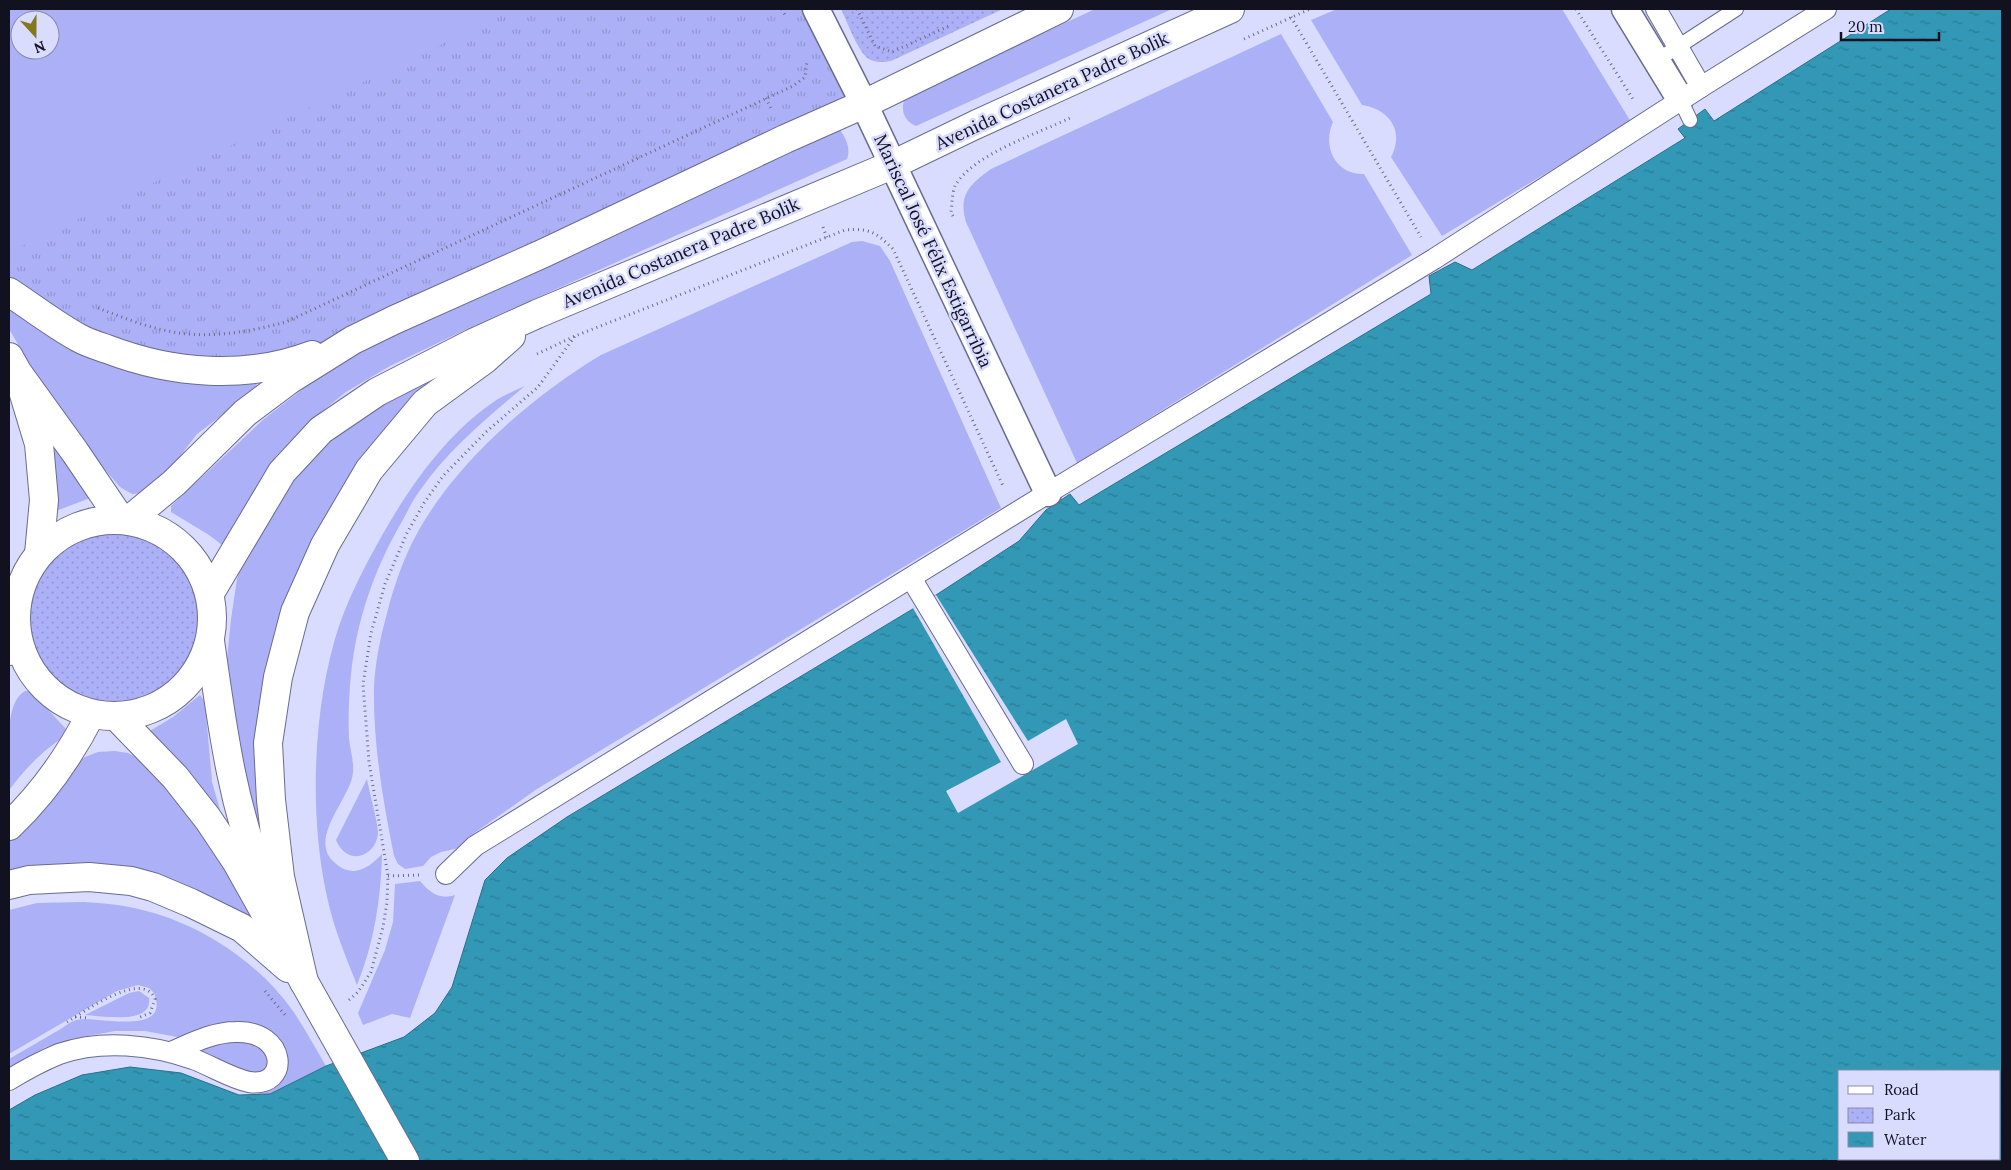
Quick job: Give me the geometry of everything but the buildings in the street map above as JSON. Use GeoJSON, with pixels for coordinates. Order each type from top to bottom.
{"type":"FeatureCollection","features":[{"type":"Feature","properties":{"kind":"main road"},"geometry":{"type":"LineString","coordinates":[[125,520],[174,483],[245,414],[289,380],[354,340],[394,320],[544,253],[776,143],[864,104],[1060,9]]}},
{"type":"Feature","properties":{"kind":"main road","name":"Avenida Costanera Padre Bolik"},"geometry":{"type":"LineString","coordinates":[[210,593],[282,472],[321,430],[377,392],[473,343],[537,314],[892,165],[975,125],[1230,9]]}},
{"type":"Feature","properties":{"kind":"main road"},"geometry":{"type":"LineString","coordinates":[[9,292],[80,338],[134,359],[175,368],[222,371],[264,368],[301,360],[354,340]]}},
{"type":"Feature","properties":{"kind":"main road"},"geometry":{"type":"LineString","coordinates":[[304,982],[280,878],[271,800],[268,743],[278,677],[295,612],[325,544],[369,470],[424,403],[484,360],[537,314]]}},
{"type":"Feature","properties":{"kind":"main road"},"geometry":{"type":"LineString","coordinates":[[13,365],[125,520]]}},
{"type":"Feature","properties":{"kind":"main road"},"geometry":{"type":"LineString","coordinates":[[13,365],[38,444],[44,500],[39,554]]}},
{"type":"Feature","properties":{"kind":"main road"},"geometry":{"type":"LineString","coordinates":[[125,520],[156,529],[181,545],[199,567],[210,593],[213,617],[210,641],[201,665],[186,686],[166,702],[143,713],[104,715],[74,709],[59,701],[42,686],[12,641],[16,604],[24,578],[39,554],[62,534],[90,522],[125,520]]}},
{"type":"Feature","properties":{"kind":"main road"},"geometry":{"type":"LineString","coordinates":[[210,641],[225,749],[236,802],[248,844],[304,982]]}},
{"type":"Feature","properties":{"kind":"main road"},"geometry":{"type":"LineString","coordinates":[[104,715],[175,777],[208,819],[236,861],[405,1161]]}},
{"type":"Feature","properties":{"kind":"main road"},"geometry":{"type":"LineString","coordinates":[[9,826],[46,785],[72,750],[104,715]]}},
{"type":"Feature","properties":{"kind":"main road"},"geometry":{"type":"LineString","coordinates":[[9,885],[29,880],[89,877],[131,881],[153,888],[191,903],[242,928],[304,982]]}},
{"type":"Feature","properties":{"kind":"street","name":"Mariscal José Félix Estigarribia"},"geometry":{"type":"LineString","coordinates":[[816,9],[864,104],[1051,499]]}},
{"type":"Feature","properties":{"kind":"street"},"geometry":{"type":"LineString","coordinates":[[1625,9],[1656,61],[1691,102]]}},
{"type":"Feature","properties":{"kind":"street"},"geometry":{"type":"LineString","coordinates":[[1656,9],[1679,47],[1691,102]]}},
{"type":"Feature","properties":{"kind":"street"},"geometry":{"type":"LineString","coordinates":[[446,874],[475,846],[1016,514],[1051,499],[1434,259],[1646,121],[1691,102],[1826,9]]}},
{"type":"Feature","properties":{"kind":"street"},"geometry":{"type":"LineString","coordinates":[[911,578],[1023,764]]}},
{"type":"Feature","properties":{"kind":"street"},"geometry":{"type":"LineString","coordinates":[[9,1080],[31,1067],[61,1054],[96,1046],[138,1046],[171,1052]]}},
{"type":"Feature","properties":{"kind":"lane"},"geometry":{"type":"LineString","coordinates":[[1656,61],[1736,9]]}},
{"type":"Feature","properties":{"kind":"path"},"geometry":{"type":"LineString","coordinates":[[782,9],[786,18]]}},
{"type":"Feature","properties":{"kind":"path"},"geometry":{"type":"LineString","coordinates":[[857,9],[875,46],[892,52],[951,24]]}},
{"type":"Feature","properties":{"kind":"path"},"geometry":{"type":"LineString","coordinates":[[1237,42],[1310,9]]}},
{"type":"Feature","properties":{"kind":"path"},"geometry":{"type":"LineString","coordinates":[[1576,9],[1646,121]]}},
{"type":"Feature","properties":{"kind":"path"},"geometry":{"type":"LineString","coordinates":[[1291,17],[1434,259]]}},
{"type":"Feature","properties":{"kind":"path"},"geometry":{"type":"LineString","coordinates":[[98,308],[148,326],[180,333],[238,332],[255,330],[286,322],[793,86],[805,77],[807,62],[803,53]]}},
{"type":"Feature","properties":{"kind":"path"},"geometry":{"type":"LineString","coordinates":[[956,222],[951,213],[954,188],[966,171],[984,158],[1075,116]]}},
{"type":"Feature","properties":{"kind":"path"},"geometry":{"type":"LineString","coordinates":[[534,355],[575,336],[845,230],[864,229],[880,236],[893,249],[1016,514]]}},
{"type":"Feature","properties":{"kind":"path"},"geometry":{"type":"LineString","coordinates":[[346,1003],[358,992],[371,972],[383,927],[387,902],[388,876],[368,762],[363,684],[370,634],[385,584],[407,533],[424,503],[443,476],[486,432],[538,387],[575,336]]}},
{"type":"Feature","properties":{"kind":"path"},"geometry":{"type":"LineString","coordinates":[[261,987],[289,1022]]}},
{"type":"Feature","properties":{"kind":"path"},"geometry":{"type":"LineString","coordinates":[[93,1018],[75,1017],[130,989],[141,988],[148,990],[154,999],[150,1013],[135,1018]]}},
{"type":"Feature","properties":{"kind":"green space"},"geometry":{"type":"Polygon","coordinates":[[[9,9],[515,9],[16,249],[9,235],[9,9]]]}},
{"type":"Feature","properties":{"kind":"green space"},"geometry":{"type":"Polygon","coordinates":[[[499,9],[816,9],[864,104],[353,340],[175,368],[9,292],[9,220],[499,9]]]}},
{"type":"Feature","properties":{"kind":"green space"},"geometry":{"type":"Polygon","coordinates":[[[841,9],[1003,9],[891,61],[876,62],[862,52],[841,9]]]}},
{"type":"Feature","properties":{"kind":"green space"},"geometry":{"type":"Polygon","coordinates":[[[1095,9],[1172,9],[916,126],[904,115],[905,98],[1095,9]]]}},
{"type":"Feature","properties":{"kind":"green space"},"geometry":{"type":"Polygon","coordinates":[[[1337,9],[1562,9],[1631,122],[1442,236],[1391,157],[1396,138],[1392,123],[1380,111],[1362,105],[1311,20],[1337,9]]]}},
{"type":"Feature","properties":{"kind":"green space"},"geometry":{"type":"Polygon","coordinates":[[[1281,34],[1333,122],[1329,140],[1330,149],[1334,157],[1345,170],[1364,174],[1412,255],[1077,463],[966,222],[964,213],[965,197],[972,185],[991,169],[1281,34]]]}},
{"type":"Feature","properties":{"kind":"green space"},"geometry":{"type":"Polygon","coordinates":[[[834,129],[840,130],[846,140],[848,148],[847,159],[467,329],[390,366],[346,392],[310,421],[276,456],[226,548],[209,535],[171,512],[171,506],[264,419],[317,378],[376,343],[834,129]]]}},
{"type":"Feature","properties":{"kind":"green space"},"geometry":{"type":"Polygon","coordinates":[[[862,241],[880,246],[890,261],[1001,508],[537,789],[476,832],[459,848],[441,852],[431,857],[423,866],[405,869],[398,864],[394,856],[390,835],[377,751],[374,709],[375,669],[384,625],[403,563],[427,517],[446,489],[468,463],[519,414],[546,392],[601,355],[852,242],[862,241]]]}},
{"type":"Feature","properties":{"kind":"green space"},"geometry":{"type":"Polygon","coordinates":[[[12,308],[255,381],[258,388],[197,434],[158,485],[147,493],[132,494],[120,487],[81,442],[39,380],[9,329],[9,309],[12,308]]]}},
{"type":"Feature","properties":{"kind":"green space"},"geometry":{"type":"Polygon","coordinates":[[[430,380],[284,618],[273,869],[244,804],[229,706],[227,659],[231,619],[237,579],[249,540],[273,495],[332,428],[430,380]]]}},
{"type":"Feature","properties":{"kind":"green space"},"geometry":{"type":"Polygon","coordinates":[[[525,386],[456,447],[418,492],[384,555],[363,613],[351,674],[349,738],[353,772],[351,782],[333,817],[325,841],[327,852],[334,862],[348,870],[354,871],[366,867],[382,854],[376,921],[357,985],[332,916],[321,861],[317,827],[316,758],[319,723],[330,657],[344,612],[356,585],[369,559],[413,486],[438,453],[466,424],[498,399],[525,386]]]}},
{"type":"Feature","properties":{"kind":"green space"},"geometry":{"type":"Polygon","coordinates":[[[45,433],[93,497],[56,511],[45,433]]]}},
{"type":"Feature","properties":{"kind":"green space"},"geometry":{"type":"Polygon","coordinates":[[[114,529],[148,536],[163,544],[177,555],[188,569],[196,584],[203,618],[196,652],[188,667],[177,681],[163,692],[148,700],[114,707],[80,700],[65,692],[51,681],[40,667],[32,652],[25,618],[32,584],[40,569],[51,555],[65,544],[80,536],[114,529]]]}},
{"type":"Feature","properties":{"kind":"green space"},"geometry":{"type":"Polygon","coordinates":[[[25,691],[31,691],[65,728],[67,733],[35,760],[9,790],[8,736],[10,722],[13,708],[18,698],[25,691]]]}},
{"type":"Feature","properties":{"kind":"green space"},"geometry":{"type":"Polygon","coordinates":[[[200,695],[205,702],[212,782],[222,817],[148,732],[173,717],[200,695]]]}},
{"type":"Feature","properties":{"kind":"green space"},"geometry":{"type":"Polygon","coordinates":[[[115,751],[128,753],[142,760],[202,826],[257,923],[210,903],[9,873],[9,835],[71,768],[85,757],[98,752],[115,751]]]}},
{"type":"Feature","properties":{"kind":"green space"},"geometry":{"type":"Polygon","coordinates":[[[367,779],[378,833],[376,841],[367,853],[354,856],[347,854],[336,840],[367,779]]]}},
{"type":"Feature","properties":{"kind":"green space"},"geometry":{"type":"Polygon","coordinates":[[[420,881],[428,889],[440,896],[455,895],[410,1018],[392,1014],[363,1025],[358,1013],[385,950],[393,922],[395,884],[420,881]]]}},
{"type":"Feature","properties":{"kind":"green space"},"geometry":{"type":"Polygon","coordinates":[[[84,902],[123,906],[153,913],[199,931],[221,944],[260,974],[278,992],[293,1011],[326,1066],[270,1094],[258,1094],[257,1085],[268,1082],[270,1037],[188,1039],[145,1031],[115,1031],[66,1040],[44,1048],[9,1069],[9,1059],[76,1020],[142,1020],[152,1016],[157,1007],[154,993],[149,988],[138,985],[117,991],[9,1054],[9,910],[37,903],[84,902]]]}},
{"type":"Feature","properties":{"kind":"green space"},"geometry":{"type":"Polygon","coordinates":[[[139,991],[149,998],[148,1007],[135,1016],[85,1015],[129,993],[139,991]]]}},
{"type":"Feature","properties":{"kind":"green space"},"geometry":{"type":"Polygon","coordinates":[[[254,1037],[274,1058],[263,1076],[180,1051],[254,1037]]]}},
{"type":"Feature","properties":{"kind":"water"},"geometry":{"type":"Polygon","coordinates":[[[1891,9],[2002,9],[2002,1161],[9,1161],[9,1110],[35,1095],[82,1075],[130,1067],[181,1073],[239,1095],[270,1094],[326,1066],[404,1037],[435,1013],[452,987],[485,880],[507,858],[567,817],[936,595],[1019,541],[1046,510],[1070,494],[1079,505],[1431,294],[1429,276],[1455,262],[1472,270],[1685,138],[1678,129],[1705,109],[1714,121],[1891,9]]]}},
{"type":"Feature","properties":{"kind":"pier"},"geometry":{"type":"Polygon","coordinates":[[[936,595],[1028,741],[1066,719],[1078,744],[958,813],[946,791],[1001,762],[913,608],[936,595]]]}}]}
